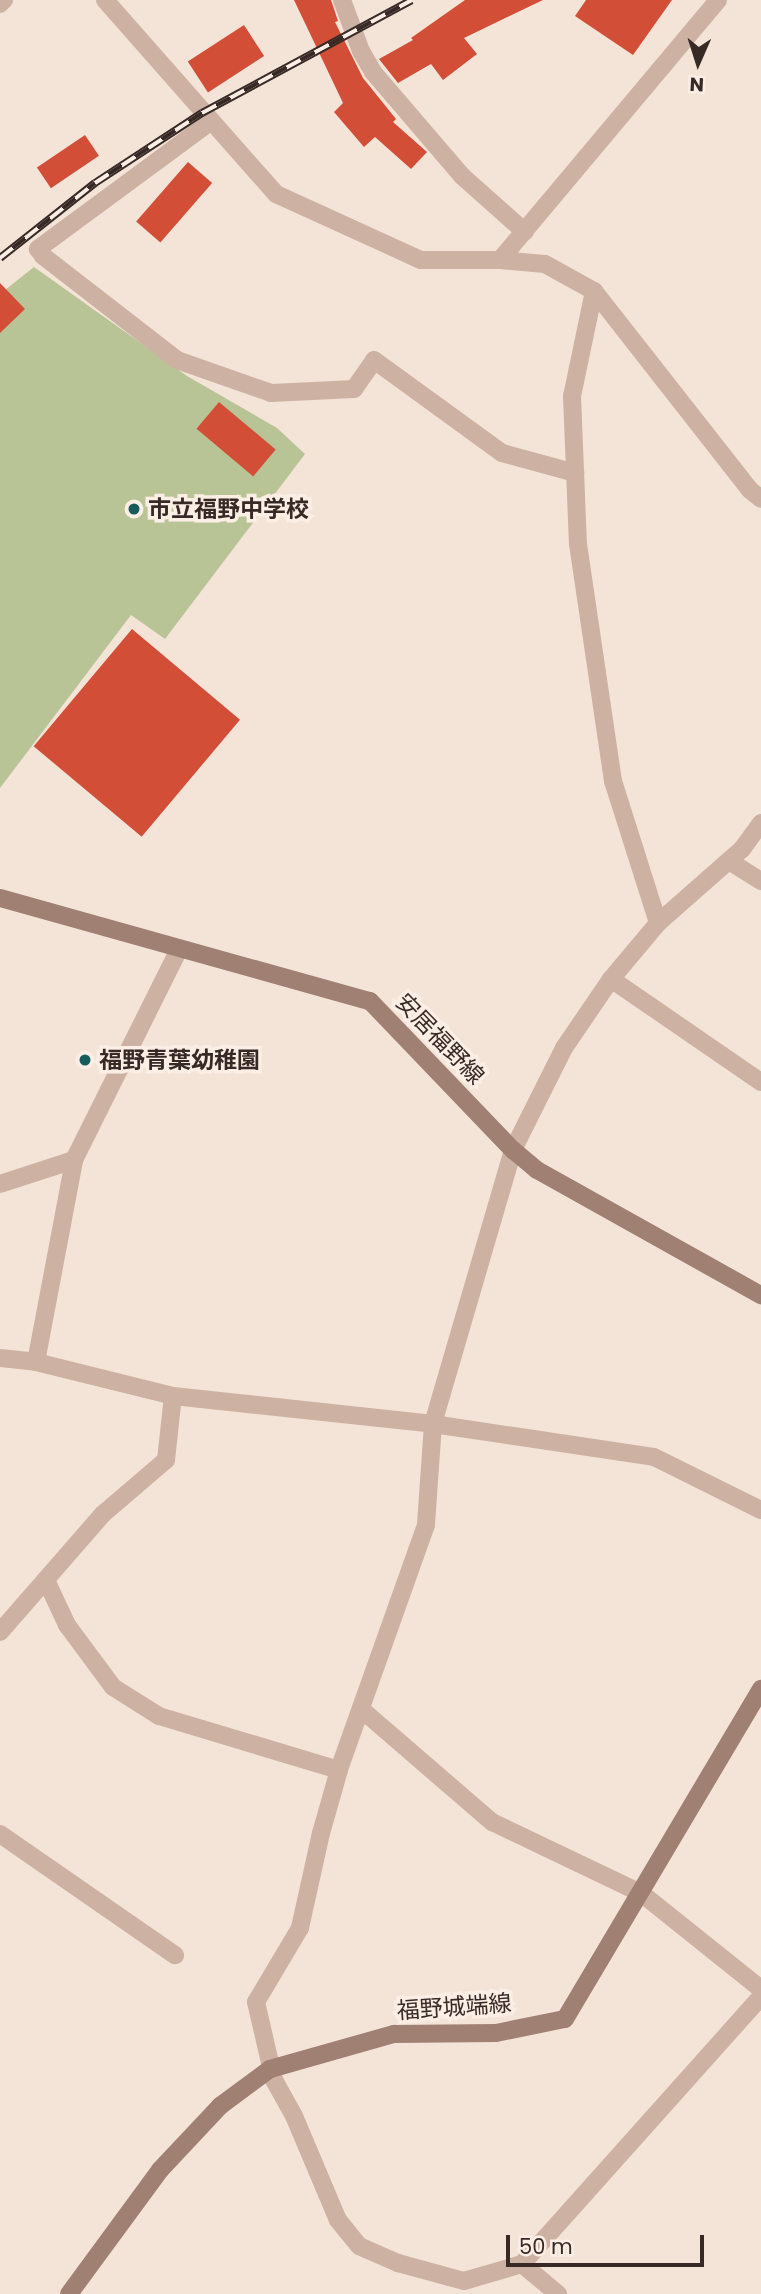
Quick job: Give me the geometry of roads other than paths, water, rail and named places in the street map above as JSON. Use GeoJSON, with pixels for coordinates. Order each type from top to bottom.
{"type":"FeatureCollection","features":[{"type":"Feature","properties":{"kind":"main road","name":"安居福野線"},"geometry":{"type":"LineString","coordinates":[[0,898],[370,1001],[513,1150],[537,1170],[761,1295]]}},
{"type":"Feature","properties":{"kind":"main road","name":"福野城端線"},"geometry":{"type":"LineString","coordinates":[[69,2294],[160,2170],[220,2106],[270,2069],[394,2034],[496,2033],[565,2018],[642,1893],[761,1689]]}},
{"type":"Feature","properties":{"kind":"street"},"geometry":{"type":"LineString","coordinates":[[0,4],[4,0]]}},
{"type":"Feature","properties":{"kind":"street"},"geometry":{"type":"LineString","coordinates":[[104,0],[276,194],[421,260],[500,260],[545,264],[594,291],[750,490],[761,499]]}},
{"type":"Feature","properties":{"kind":"street"},"geometry":{"type":"LineString","coordinates":[[342,0],[360,51],[373,72],[462,176],[525,232]]}},
{"type":"Feature","properties":{"kind":"street"},"geometry":{"type":"LineString","coordinates":[[500,260],[718,0]]}},
{"type":"Feature","properties":{"kind":"street"},"geometry":{"type":"LineString","coordinates":[[210,122],[38,249],[43,256],[177,360],[271,393],[354,389],[374,360],[502,453],[575,474]]}},
{"type":"Feature","properties":{"kind":"street"},"geometry":{"type":"LineString","coordinates":[[594,291],[572,396],[578,544],[613,781],[657,923]]}},
{"type":"Feature","properties":{"kind":"street"},"geometry":{"type":"LineString","coordinates":[[761,823],[742,849],[657,923],[611,979],[564,1048],[513,1150],[433,1424],[426,1525],[339,1770],[321,1833],[300,1928],[257,2002],[270,2069],[294,2116],[338,2220],[359,2246],[398,2263],[464,2281],[522,2264],[761,1997]]}},
{"type":"Feature","properties":{"kind":"street"},"geometry":{"type":"LineString","coordinates":[[729,861],[761,881]]}},
{"type":"Feature","properties":{"kind":"street"},"geometry":{"type":"LineString","coordinates":[[36,1362],[74,1160],[179,949]]}},
{"type":"Feature","properties":{"kind":"street"},"geometry":{"type":"LineString","coordinates":[[611,979],[761,1083]]}},
{"type":"Feature","properties":{"kind":"street"},"geometry":{"type":"LineString","coordinates":[[0,1184],[74,1160]]}},
{"type":"Feature","properties":{"kind":"street"},"geometry":{"type":"LineString","coordinates":[[0,1358],[36,1362],[173,1396],[433,1424],[654,1457],[761,1510]]}},
{"type":"Feature","properties":{"kind":"street"},"geometry":{"type":"LineString","coordinates":[[0,1632],[103,1514],[166,1460],[173,1396]]}},
{"type":"Feature","properties":{"kind":"street"},"geometry":{"type":"LineString","coordinates":[[46,1580],[67,1625],[113,1687],[159,1716],[339,1770]]}},
{"type":"Feature","properties":{"kind":"street"},"geometry":{"type":"LineString","coordinates":[[360,1709],[492,1822],[642,1893],[761,1989]]}},
{"type":"Feature","properties":{"kind":"street"},"geometry":{"type":"LineString","coordinates":[[0,1834],[175,1955]]}},
{"type":"Feature","properties":{"kind":"street"},"geometry":{"type":"LineString","coordinates":[[522,2264],[558,2294]]}},
{"type":"Feature","properties":{"kind":"railway"},"geometry":{"type":"LineString","coordinates":[[0,258],[95,183],[202,113],[412,0]]}},
{"type":"Feature","properties":{"kind":"place","name":"市立福野中学校"},"geometry":{"type":"Point","coordinates":[134,509]}},
{"type":"Feature","properties":{"kind":"place","name":"福野青葉幼稚園"},"geometry":{"type":"Point","coordinates":[85,1060]}}]}
